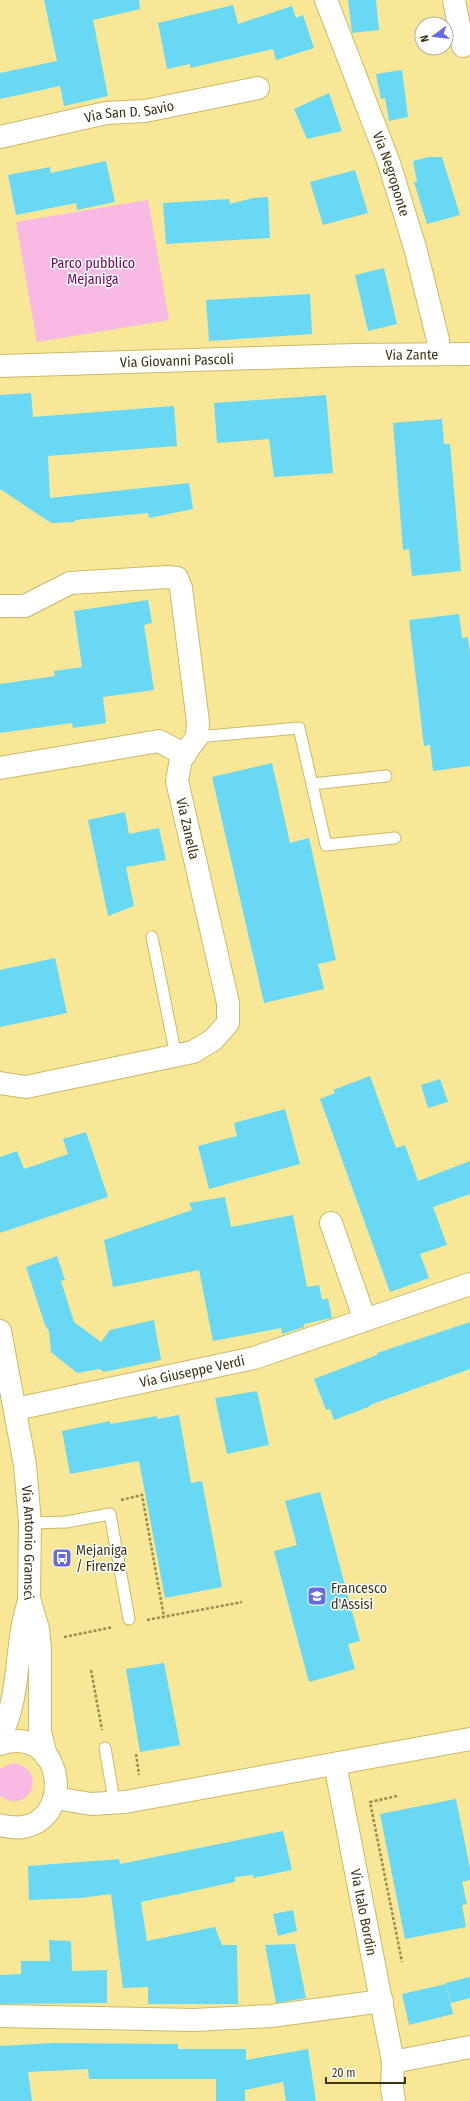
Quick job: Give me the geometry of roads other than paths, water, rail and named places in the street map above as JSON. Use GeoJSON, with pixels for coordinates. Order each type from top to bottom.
{"type":"FeatureCollection","features":[{"type":"Feature","properties":{"kind":"street","name":"Via Negroponte"},"geometry":{"type":"LineString","coordinates":[[326,0],[389,163],[416,251],[438,340],[439,353]]}},
{"type":"Feature","properties":{"kind":"street"},"geometry":{"type":"LineString","coordinates":[[454,0],[463,46]]}},
{"type":"Feature","properties":{"kind":"street","name":"Via San D. Savio"},"geometry":{"type":"LineString","coordinates":[[0,137],[106,113],[145,111],[258,88]]}},
{"type":"Feature","properties":{"kind":"street","name":"Via Zante"},"geometry":{"type":"LineString","coordinates":[[355,355],[439,353],[470,354]]}},
{"type":"Feature","properties":{"kind":"street","name":"Via Giovanni Pascoli"},"geometry":{"type":"LineString","coordinates":[[0,366],[355,355]]}},
{"type":"Feature","properties":{"kind":"street"},"geometry":{"type":"LineString","coordinates":[[0,606],[25,606],[70,583],[168,577],[177,578],[182,588],[198,722],[197,737]]}},
{"type":"Feature","properties":{"kind":"street","name":"Via Zanella"},"geometry":{"type":"LineString","coordinates":[[0,1083],[26,1087],[194,1052],[214,1040],[228,1023],[228,1003],[177,781],[178,770],[185,755],[197,737]]}},
{"type":"Feature","properties":{"kind":"street"},"geometry":{"type":"LineString","coordinates":[[0,768],[158,741],[185,755]]}},
{"type":"Feature","properties":{"kind":"street"},"geometry":{"type":"LineString","coordinates":[[331,1223],[365,1320]]}},
{"type":"Feature","properties":{"kind":"street","name":"Via Giuseppe Verdi"},"geometry":{"type":"LineString","coordinates":[[16,1409],[254,1358],[470,1284]]}},
{"type":"Feature","properties":{"kind":"street","name":"Via Antonio Gramsci"},"geometry":{"type":"LineString","coordinates":[[0,1330],[16,1409],[25,1465],[30,1522],[29,1598],[38,1628],[40,1648],[40,1732],[46,1756]]}},
{"type":"Feature","properties":{"kind":"street"},"geometry":{"type":"LineString","coordinates":[[0,1735],[5,1728],[7,1689],[29,1598]]}},
{"type":"Feature","properties":{"kind":"street"},"geometry":{"type":"LineString","coordinates":[[55,1798],[91,1804],[112,1803],[470,1739]]}},
{"type":"Feature","properties":{"kind":"street","name":"Via Antonio Gramsci"},"geometry":{"type":"LineString","coordinates":[[0,1744],[13,1741],[26,1743],[37,1748],[53,1765],[56,1776],[55,1798],[49,1810],[40,1820],[27,1826],[14,1828],[0,1826]]}},
{"type":"Feature","properties":{"kind":"street","name":"Via Italo Bordin"},"geometry":{"type":"LineString","coordinates":[[335,1764],[393,2062],[392,2088],[394,2101]]}},
{"type":"Feature","properties":{"kind":"street"},"geometry":{"type":"LineString","coordinates":[[0,2016],[194,2020],[271,2016],[382,2001]]}},
{"type":"Feature","properties":{"kind":"street"},"geometry":{"type":"LineString","coordinates":[[393,2062],[470,2047]]}},
{"type":"Feature","properties":{"kind":"lane"},"geometry":{"type":"LineString","coordinates":[[197,737],[298,728],[326,845],[395,838]]}},
{"type":"Feature","properties":{"kind":"lane"},"geometry":{"type":"LineString","coordinates":[[312,784],[386,776]]}},
{"type":"Feature","properties":{"kind":"lane"},"geometry":{"type":"LineString","coordinates":[[152,937],[176,1056]]}},
{"type":"Feature","properties":{"kind":"lane"},"geometry":{"type":"LineString","coordinates":[[30,1522],[66,1522],[110,1514],[129,1619]]}},
{"type":"Feature","properties":{"kind":"lane"},"geometry":{"type":"LineString","coordinates":[[105,1748],[112,1788],[112,1803]]}},
{"type":"Feature","properties":{"kind":"place","name":"Mejaniga / Firenze"},"geometry":{"type":"Point","coordinates":[62,1558]}},
{"type":"Feature","properties":{"kind":"place","name":"Francesco d'Assisi"},"geometry":{"type":"Point","coordinates":[317,1596]}},
{"type":"Feature","properties":{"kind":"park label","name":"Parco pubblico Mejaniga"},"geometry":{"type":"Point","coordinates":[93,272]}}]}
